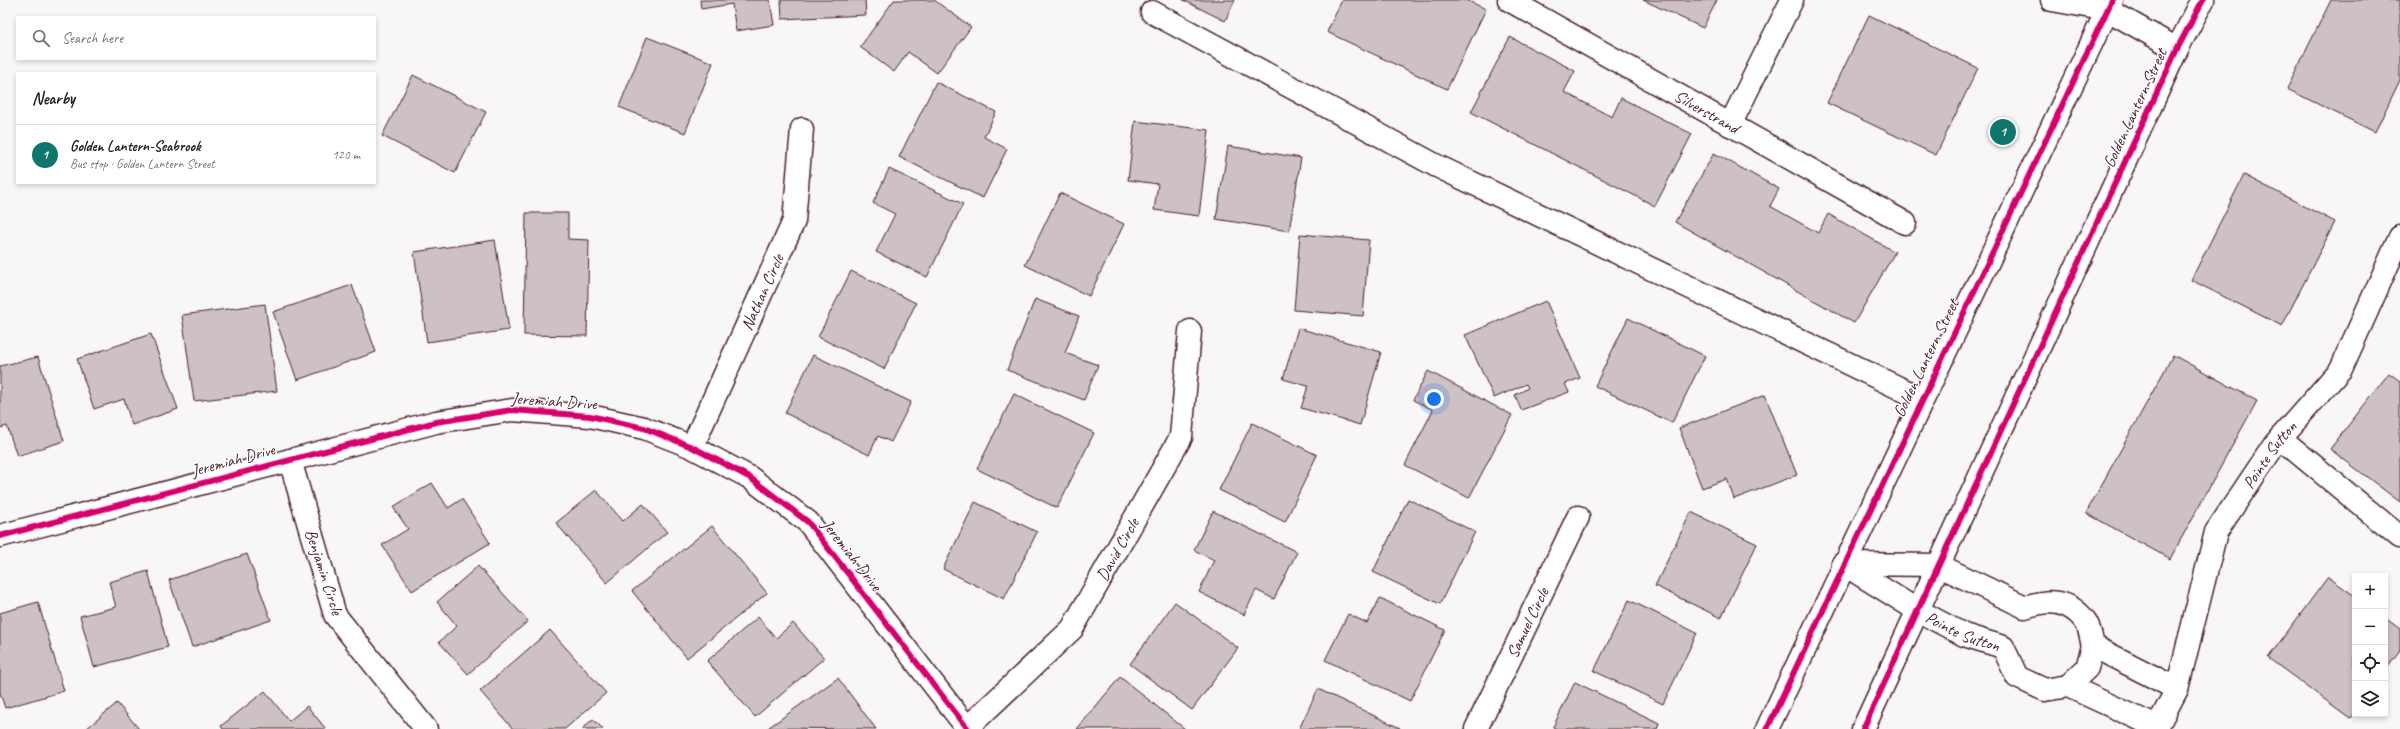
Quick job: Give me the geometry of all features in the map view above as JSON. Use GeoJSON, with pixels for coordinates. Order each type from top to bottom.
{"type":"FeatureCollection","features":[{"type":"Feature","properties":{"kind":"street","name":"Silverstrand"},"geometry":{"type":"LineString","coordinates":[[1509,0],[1905,223]]}},
{"type":"Feature","properties":{"kind":"street"},"geometry":{"type":"LineString","coordinates":[[1730,125],[1792,0]]}},
{"type":"Feature","properties":{"kind":"street"},"geometry":{"type":"LineString","coordinates":[[2052,0],[2106,3],[2177,49]]}},
{"type":"Feature","properties":{"kind":"street","name":"Golden Lantern Street"},"geometry":{"type":"LineString","coordinates":[[1863,729],[2177,49],[2203,0]]}},
{"type":"Feature","properties":{"kind":"street","name":"Golden Lantern Street"},"geometry":{"type":"LineString","coordinates":[[1767,729],[2106,3]]}},
{"type":"Feature","properties":{"kind":"street"},"geometry":{"type":"LineString","coordinates":[[1152,12],[1435,165],[1922,399]]}},
{"type":"Feature","properties":{"kind":"street","name":"Nathan Circle"},"geometry":{"type":"LineString","coordinates":[[692,447],[794,221],[802,129]]}},
{"type":"Feature","properties":{"kind":"street","name":"Pointe Sutton"},"geometry":{"type":"LineString","coordinates":[[1844,564],[1917,610],[1964,634],[2003,647],[2017,677],[2045,690],[2068,686],[2157,728],[2177,689],[2216,532],[2280,438],[2341,369],[2393,274],[2400,237]]}},
{"type":"Feature","properties":{"kind":"street","name":"David Circle"},"geometry":{"type":"LineString","coordinates":[[968,729],[1072,629],[1181,437],[1190,331]]}},
{"type":"Feature","properties":{"kind":"street","name":"Jeremiah Drive"},"geometry":{"type":"LineString","coordinates":[[0,536],[436,422],[512,410],[590,416],[644,428],[692,447],[749,477],[808,522],[968,729]]}},
{"type":"Feature","properties":{"kind":"street"},"geometry":{"type":"LineString","coordinates":[[2280,438],[2400,537]]}},
{"type":"Feature","properties":{"kind":"street","name":"Benjamin Circle"},"geometry":{"type":"LineString","coordinates":[[290,460],[335,615],[426,729]]}},
{"type":"Feature","properties":{"kind":"street","name":"Samuel Circle"},"geometry":{"type":"LineString","coordinates":[[1476,729],[1578,517]]}},
{"type":"Feature","properties":{"kind":"street"},"geometry":{"type":"LineString","coordinates":[[1844,564],[1938,565],[2024,607],[2044,600],[2067,605],[2087,623],[2093,646],[2087,668],[2068,686]]}},
{"type":"Feature","properties":{"kind":"street"},"geometry":{"type":"LineString","coordinates":[[2093,646],[2177,689]]}},
{"type":"Feature","properties":{"kind":"building"},"geometry":{"type":"Polygon","coordinates":[[[700,0],[770,0],[774,25],[736,31],[732,4],[701,9],[700,0]]]}},
{"type":"Feature","properties":{"kind":"building"},"geometry":{"type":"Polygon","coordinates":[[[781,0],[865,0],[866,15],[782,19],[781,0]]]}},
{"type":"Feature","properties":{"kind":"building"},"geometry":{"type":"Polygon","coordinates":[[[894,0],[934,0],[971,27],[937,73],[908,52],[894,72],[860,47],[894,0]]]}},
{"type":"Feature","properties":{"kind":"building"},"geometry":{"type":"Polygon","coordinates":[[[1183,0],[1235,0],[1225,21],[1183,0]]]}},
{"type":"Feature","properties":{"kind":"building"},"geometry":{"type":"Polygon","coordinates":[[[1342,0],[1466,0],[1486,9],[1447,89],[1327,32],[1342,0]]]}},
{"type":"Feature","properties":{"kind":"building"},"geometry":{"type":"Polygon","coordinates":[[[1643,0],[1717,0],[1703,28],[1643,0]]]}},
{"type":"Feature","properties":{"kind":"building"},"geometry":{"type":"Polygon","coordinates":[[[2331,0],[2400,0],[2400,80],[2375,132],[2287,89],[2331,0]]]}},
{"type":"Feature","properties":{"kind":"building"},"geometry":{"type":"Polygon","coordinates":[[[1869,15],[1978,68],[1936,155],[1827,103],[1869,15]]]}},
{"type":"Feature","properties":{"kind":"building"},"geometry":{"type":"Polygon","coordinates":[[[647,37],[713,63],[685,133],[619,107],[647,37]]]}},
{"type":"Feature","properties":{"kind":"building"},"geometry":{"type":"Polygon","coordinates":[[[1510,37],[1575,71],[1564,92],[1612,117],[1621,98],[1692,134],[1655,206],[1471,112],[1510,37]]]}},
{"type":"Feature","properties":{"kind":"building"},"geometry":{"type":"Polygon","coordinates":[[[413,75],[486,112],[455,173],[382,136],[413,75]]]}},
{"type":"Feature","properties":{"kind":"building"},"geometry":{"type":"Polygon","coordinates":[[[936,82],[996,112],[984,137],[1007,149],[983,198],[899,157],[936,82]]]}},
{"type":"Feature","properties":{"kind":"building"},"geometry":{"type":"Polygon","coordinates":[[[1135,121],[1209,130],[1199,216],[1154,210],[1158,184],[1128,180],[1135,121]]]}},
{"type":"Feature","properties":{"kind":"building"},"geometry":{"type":"Polygon","coordinates":[[[1228,146],[1301,158],[1289,231],[1216,219],[1228,146]]]}},
{"type":"Feature","properties":{"kind":"building"},"geometry":{"type":"Polygon","coordinates":[[[1714,153],[1779,189],[1770,206],[1818,233],[1828,214],[1895,252],[1854,323],[1675,222],[1714,153]]]}},
{"type":"Feature","properties":{"kind":"building"},"geometry":{"type":"Polygon","coordinates":[[[889,169],[963,204],[927,277],[876,252],[895,214],[873,203],[889,169]]]}},
{"type":"Feature","properties":{"kind":"building"},"geometry":{"type":"Polygon","coordinates":[[[2244,175],[2335,222],[2282,326],[2191,280],[2244,175]]]}},
{"type":"Feature","properties":{"kind":"building"},"geometry":{"type":"Polygon","coordinates":[[[1060,193],[1124,224],[1089,296],[1025,265],[1060,193]]]}},
{"type":"Feature","properties":{"kind":"building"},"geometry":{"type":"Polygon","coordinates":[[[526,213],[568,213],[568,239],[589,240],[587,336],[524,335],[526,213]]]}},
{"type":"Feature","properties":{"kind":"building"},"geometry":{"type":"Polygon","coordinates":[[[1300,234],[1369,240],[1363,316],[1294,310],[1300,234]]]}},
{"type":"Feature","properties":{"kind":"building"},"geometry":{"type":"Polygon","coordinates":[[[495,240],[509,330],[427,342],[414,252],[495,240]]]}},
{"type":"Feature","properties":{"kind":"building"},"geometry":{"type":"Polygon","coordinates":[[[851,271],[916,303],[884,369],[818,337],[851,271]]]}},
{"type":"Feature","properties":{"kind":"building"},"geometry":{"type":"Polygon","coordinates":[[[352,285],[376,352],[297,380],[273,312],[352,285]]]}},
{"type":"Feature","properties":{"kind":"building"},"geometry":{"type":"Polygon","coordinates":[[[1035,299],[1079,316],[1065,353],[1098,365],[1084,400],[1007,370],[1035,299]]]}},
{"type":"Feature","properties":{"kind":"building"},"geometry":{"type":"Polygon","coordinates":[[[1546,301],[1580,378],[1565,384],[1569,392],[1521,410],[1515,395],[1528,388],[1526,384],[1494,398],[1465,335],[1546,301]]]}},
{"type":"Feature","properties":{"kind":"building"},"geometry":{"type":"Polygon","coordinates":[[[265,304],[277,391],[194,401],[182,315],[265,304]]]}},
{"type":"Feature","properties":{"kind":"building"},"geometry":{"type":"Polygon","coordinates":[[[1628,318],[1705,356],[1672,423],[1595,386],[1628,318]]]}},
{"type":"Feature","properties":{"kind":"building"},"geometry":{"type":"Polygon","coordinates":[[[1298,328],[1381,352],[1360,425],[1301,408],[1308,386],[1283,379],[1298,328]]]}},
{"type":"Feature","properties":{"kind":"building"},"geometry":{"type":"Polygon","coordinates":[[[151,334],[178,409],[132,425],[124,399],[94,409],[77,359],[151,334]]]}},
{"type":"Feature","properties":{"kind":"building"},"geometry":{"type":"Polygon","coordinates":[[[813,355],[911,402],[891,442],[878,436],[869,455],[785,413],[813,355]]]}},
{"type":"Feature","properties":{"kind":"building"},"geometry":{"type":"Polygon","coordinates":[[[2173,355],[2257,401],[2170,559],[2086,513],[2173,355]]]}},
{"type":"Feature","properties":{"kind":"building"},"geometry":{"type":"Polygon","coordinates":[[[38,357],[64,441],[17,456],[7,426],[0,428],[0,366],[38,357]]]}},
{"type":"Feature","properties":{"kind":"building"},"geometry":{"type":"Polygon","coordinates":[[[1428,371],[1512,415],[1469,498],[1405,465],[1433,410],[1413,400],[1428,371]]]}},
{"type":"Feature","properties":{"kind":"building"},"geometry":{"type":"Polygon","coordinates":[[[2389,373],[2400,381],[2400,502],[2330,449],[2389,373]]]}},
{"type":"Feature","properties":{"kind":"building"},"geometry":{"type":"Polygon","coordinates":[[[1014,394],[1094,433],[1057,508],[977,469],[1014,394]]]}},
{"type":"Feature","properties":{"kind":"building"},"geometry":{"type":"Polygon","coordinates":[[[1765,395],[1797,475],[1734,499],[1727,479],[1702,488],[1679,428],[1765,395]]]}},
{"type":"Feature","properties":{"kind":"building"},"geometry":{"type":"Polygon","coordinates":[[[1252,423],[1317,455],[1285,522],[1219,490],[1252,423]]]}},
{"type":"Feature","properties":{"kind":"building"},"geometry":{"type":"Polygon","coordinates":[[[432,483],[448,508],[462,499],[490,543],[412,591],[382,545],[408,529],[393,507],[432,483]]]}},
{"type":"Feature","properties":{"kind":"building"},"geometry":{"type":"Polygon","coordinates":[[[596,490],[623,521],[643,504],[667,532],[607,583],[556,523],[596,490]]]}},
{"type":"Feature","properties":{"kind":"building"},"geometry":{"type":"Polygon","coordinates":[[[1408,499],[1475,532],[1440,604],[1373,572],[1408,499]]]}},
{"type":"Feature","properties":{"kind":"building"},"geometry":{"type":"Polygon","coordinates":[[[975,502],[1037,532],[1004,599],[943,569],[975,502]]]}},
{"type":"Feature","properties":{"kind":"building"},"geometry":{"type":"Polygon","coordinates":[[[1213,511],[1297,552],[1274,599],[1256,590],[1244,615],[1199,592],[1214,560],[1194,550],[1213,511]]]}},
{"type":"Feature","properties":{"kind":"building"},"geometry":{"type":"Polygon","coordinates":[[[1691,512],[1757,544],[1721,618],[1655,586],[1691,512]]]}},
{"type":"Feature","properties":{"kind":"building"},"geometry":{"type":"Polygon","coordinates":[[[712,526],[767,593],[687,658],[632,591],[712,526]]]}},
{"type":"Feature","properties":{"kind":"building"},"geometry":{"type":"Polygon","coordinates":[[[247,554],[271,620],[192,647],[169,580],[247,554]]]}},
{"type":"Feature","properties":{"kind":"building"},"geometry":{"type":"Polygon","coordinates":[[[478,566],[528,621],[468,674],[439,642],[457,626],[437,602],[478,566]]]}},
{"type":"Feature","properties":{"kind":"building"},"geometry":{"type":"Polygon","coordinates":[[[148,571],[168,647],[94,667],[80,616],[116,607],[109,582],[148,571]]]}},
{"type":"Feature","properties":{"kind":"building"},"geometry":{"type":"Polygon","coordinates":[[[2328,577],[2352,594],[2352,716],[2350,718],[2268,658],[2328,577]]]}},
{"type":"Feature","properties":{"kind":"building"},"geometry":{"type":"Polygon","coordinates":[[[1380,598],[1445,630],[1410,701],[1325,660],[1348,614],[1367,623],[1380,598]]]}},
{"type":"Feature","properties":{"kind":"building"},"geometry":{"type":"Polygon","coordinates":[[[1629,600],[1697,633],[1663,704],[1594,671],[1629,600]]]}},
{"type":"Feature","properties":{"kind":"building"},"geometry":{"type":"Polygon","coordinates":[[[38,602],[64,691],[5,708],[0,693],[0,613],[38,602]]]}},
{"type":"Feature","properties":{"kind":"building"},"geometry":{"type":"Polygon","coordinates":[[[1175,602],[1238,648],[1192,710],[1130,664],[1175,602]]]}},
{"type":"Feature","properties":{"kind":"building"},"geometry":{"type":"Polygon","coordinates":[[[758,617],[776,638],[793,623],[824,658],[755,717],[707,661],[758,617]]]}},
{"type":"Feature","properties":{"kind":"building"},"geometry":{"type":"Polygon","coordinates":[[[2388,620],[2400,629],[2400,650],[2388,666],[2388,620]]]}},
{"type":"Feature","properties":{"kind":"building"},"geometry":{"type":"Polygon","coordinates":[[[550,630],[606,693],[565,729],[513,729],[480,691],[550,630]]]}},
{"type":"Feature","properties":{"kind":"building"},"geometry":{"type":"Polygon","coordinates":[[[1120,677],[1185,729],[1077,729],[1120,677]]]}},
{"type":"Feature","properties":{"kind":"building"},"geometry":{"type":"Polygon","coordinates":[[[838,678],[876,729],[768,728],[838,678]]]}},
{"type":"Feature","properties":{"kind":"building"},"geometry":{"type":"Polygon","coordinates":[[[1575,682],[1659,723],[1657,729],[1557,729],[1553,727],[1575,682]]]}},
{"type":"Feature","properties":{"kind":"building"},"geometry":{"type":"Polygon","coordinates":[[[1318,689],[1400,728],[1299,729],[1318,689]]]}},
{"type":"Feature","properties":{"kind":"building"},"geometry":{"type":"Polygon","coordinates":[[[265,691],[289,721],[307,706],[326,729],[223,729],[221,726],[265,691]]]}},
{"type":"Feature","properties":{"kind":"building"},"geometry":{"type":"Polygon","coordinates":[[[117,703],[139,729],[86,729],[117,703]]]}},
{"type":"Feature","properties":{"kind":"building"},"geometry":{"type":"Polygon","coordinates":[[[593,719],[603,729],[582,729],[593,719]]]}},
{"type":"Feature","properties":{"kind":"cycle path"},"geometry":{"type":"LineString","coordinates":[[1767,729],[2112,0]]}},
{"type":"Feature","properties":{"kind":"cycle path"},"geometry":{"type":"LineString","coordinates":[[1863,729],[2177,49],[2203,0]]}},
{"type":"Feature","properties":{"kind":"cycle path"},"geometry":{"type":"LineString","coordinates":[[0,536],[436,422],[512,410],[590,416],[644,428],[692,447],[749,477],[808,522],[968,729]]}},
{"type":"Feature","properties":{"kind":"place","name":"Golden Lantern-Seabrook"},"geometry":{"type":"Point","coordinates":[2003,132]}}]}
